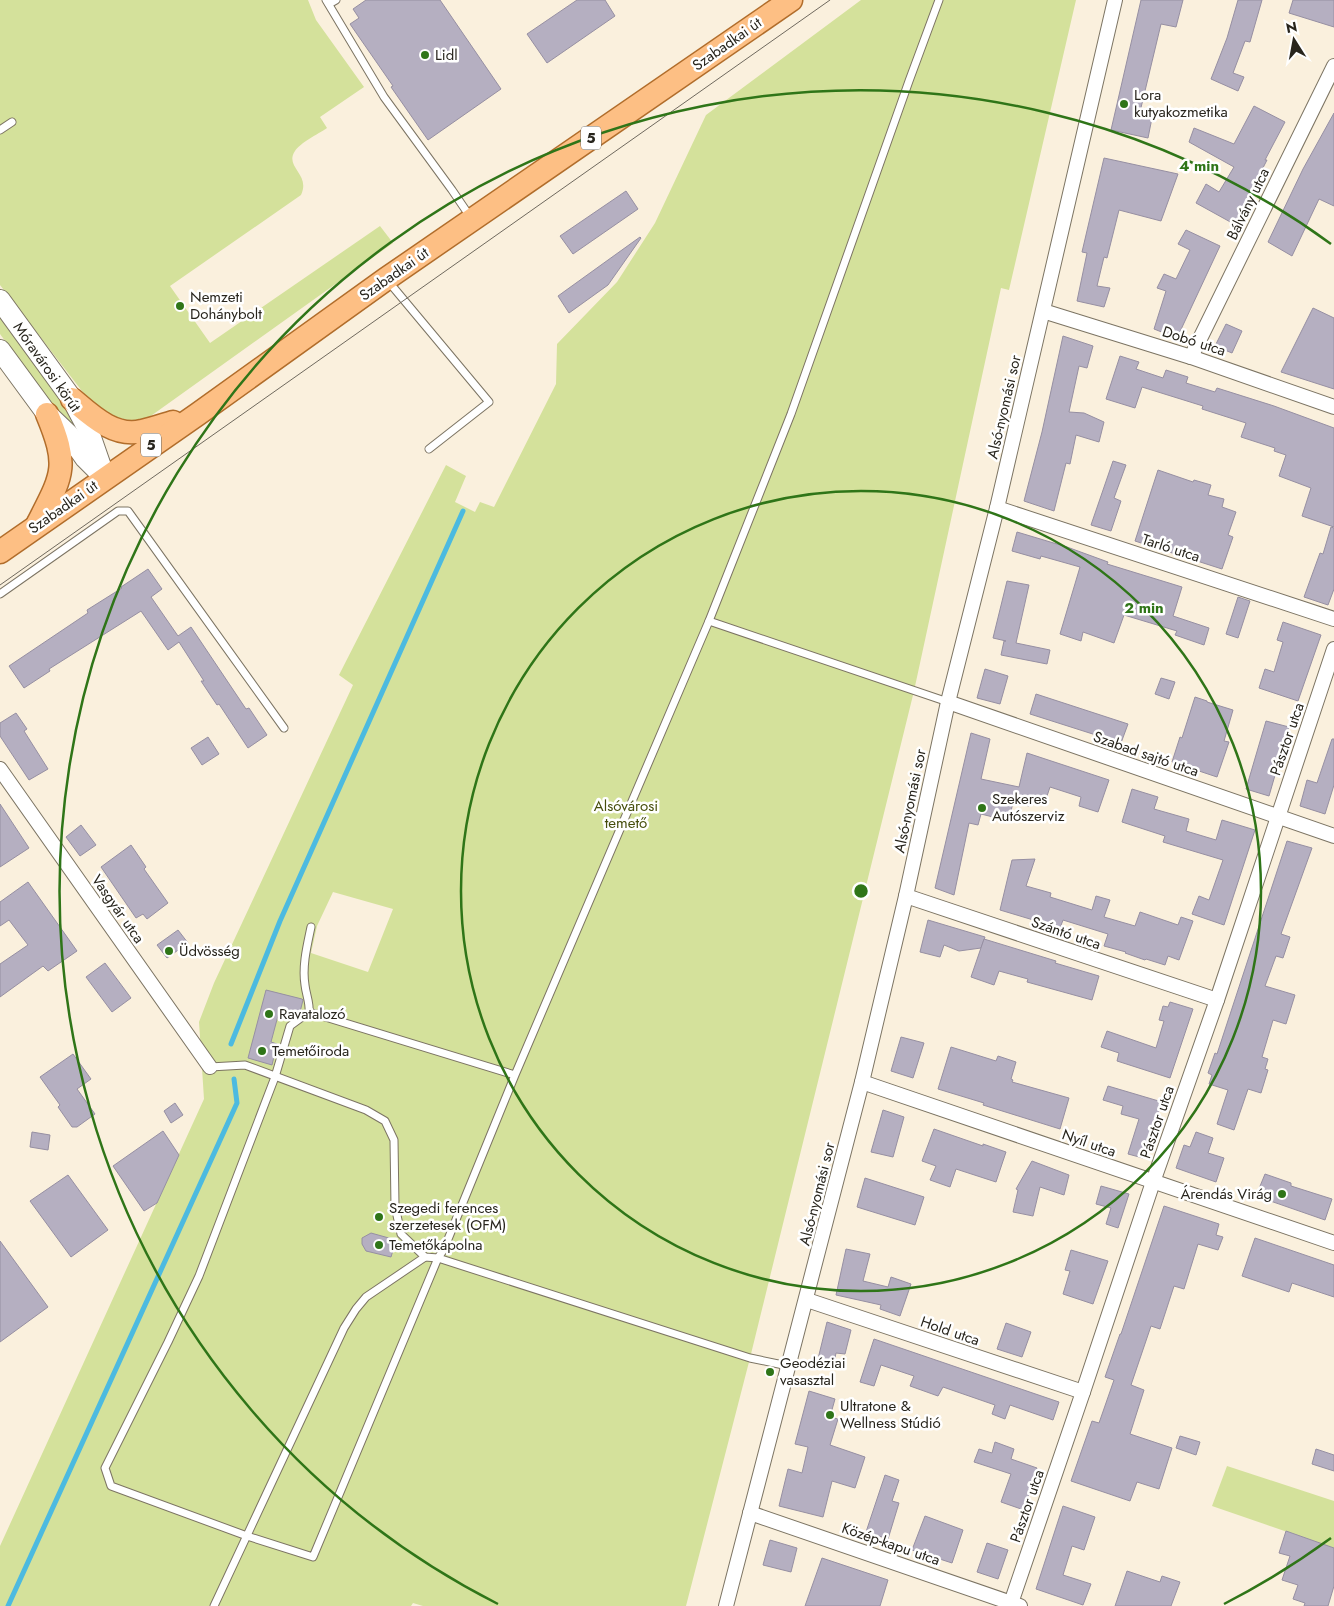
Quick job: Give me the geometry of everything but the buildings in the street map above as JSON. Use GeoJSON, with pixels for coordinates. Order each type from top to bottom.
{"type":"FeatureCollection","features":[{"type":"Feature","properties":{"kind":"main road","name":"Szabadkai út"},"geometry":{"type":"LineString","coordinates":[[0,552],[198,414],[386,279],[791,0]]}},
{"type":"Feature","properties":{"kind":"main road","name":"Móravárosi körút"},"geometry":{"type":"LineString","coordinates":[[0,300],[72,399],[88,429],[105,478]]}},
{"type":"Feature","properties":{"kind":"main road","name":"Móravárosi körút"},"geometry":{"type":"LineString","coordinates":[[0,350],[47,414],[69,435],[86,458],[105,478]]}},
{"type":"Feature","properties":{"kind":"main road"},"geometry":{"type":"LineString","coordinates":[[72,399],[99,421],[121,431],[140,432],[198,414]]}},
{"type":"Feature","properties":{"kind":"main road"},"geometry":{"type":"LineString","coordinates":[[36,526],[55,489],[61,468],[57,439],[47,414]]}},
{"type":"Feature","properties":{"kind":"street","name":"Alsó-nyomási sor"},"geometry":{"type":"LineString","coordinates":[[726,1606],[807,1300],[862,1082],[906,896],[948,702],[998,508],[1115,0]]}},
{"type":"Feature","properties":{"kind":"street","name":"Bálvány utca"},"geometry":{"type":"LineString","coordinates":[[1191,357],[1334,66]]}},
{"type":"Feature","properties":{"kind":"street","name":"Dobó utca"},"geometry":{"type":"LineString","coordinates":[[1043,311],[1191,357],[1334,407]]}},
{"type":"Feature","properties":{"kind":"street","name":"Tarló utca"},"geometry":{"type":"LineString","coordinates":[[998,508],[1334,619]]}},
{"type":"Feature","properties":{"kind":"street","name":"Pásztor utca"},"geometry":{"type":"LineString","coordinates":[[1013,1605],[1153,1182],[1217,1000],[1334,649]]}},
{"type":"Feature","properties":{"kind":"street","name":"Szabad sajtó utca"},"geometry":{"type":"LineString","coordinates":[[948,702],[1334,836]]}},
{"type":"Feature","properties":{"kind":"street","name":"Vasgyár utca"},"geometry":{"type":"LineString","coordinates":[[0,770],[187,1042],[210,1067]]}},
{"type":"Feature","properties":{"kind":"street","name":"Szántó utca"},"geometry":{"type":"LineString","coordinates":[[906,896],[1217,1000]]}},
{"type":"Feature","properties":{"kind":"street","name":"Nyíl utca"},"geometry":{"type":"LineString","coordinates":[[862,1082],[1334,1243]]}},
{"type":"Feature","properties":{"kind":"street","name":"Hold utca"},"geometry":{"type":"LineString","coordinates":[[807,1300],[1083,1392]]}},
{"type":"Feature","properties":{"kind":"street","name":"Közép-kapu utca"},"geometry":{"type":"LineString","coordinates":[[750,1513],[1013,1605]]}},
{"type":"Feature","properties":{"kind":"lane"},"geometry":{"type":"LineString","coordinates":[[336,0],[327,2],[384,97],[472,220]]}},
{"type":"Feature","properties":{"kind":"lane"},"geometry":{"type":"LineString","coordinates":[[309,1012],[290,1026],[275,1077],[200,1276],[105,1468],[111,1486],[247,1536],[314,1557],[515,1075],[709,621],[791,414],[939,0]]}},
{"type":"Feature","properties":{"kind":"lane"},"geometry":{"type":"LineString","coordinates":[[0,130],[12,122]]}},
{"type":"Feature","properties":{"kind":"lane"},"geometry":{"type":"LineString","coordinates":[[386,279],[489,402],[429,449]]}},
{"type":"Feature","properties":{"kind":"lane"},"geometry":{"type":"LineString","coordinates":[[0,594],[118,511],[128,511],[284,728]]}},
{"type":"Feature","properties":{"kind":"lane"},"geometry":{"type":"LineString","coordinates":[[709,621],[948,702]]}},
{"type":"Feature","properties":{"kind":"lane"},"geometry":{"type":"LineString","coordinates":[[309,1012],[309,999],[305,987],[305,958],[312,927]]}},
{"type":"Feature","properties":{"kind":"lane"},"geometry":{"type":"LineString","coordinates":[[309,1012],[515,1075]]}},
{"type":"Feature","properties":{"kind":"lane"},"geometry":{"type":"LineString","coordinates":[[210,1067],[245,1065],[366,1110],[386,1121],[394,1140],[395,1206],[401,1234],[425,1257]]}},
{"type":"Feature","properties":{"kind":"lane"},"geometry":{"type":"LineString","coordinates":[[214,1606],[344,1328],[366,1297],[425,1257],[438,1258],[750,1358],[788,1366]]}},
{"type":"Feature","properties":{"kind":"green space"},"geometry":{"type":"Polygon","coordinates":[[[0,0],[308,0],[316,20],[364,87],[320,117],[327,128],[295,151],[293,162],[303,182],[301,195],[170,286],[210,343],[380,226],[393,243],[141,423],[114,417],[92,404],[0,285],[0,0]]]}},
{"type":"Feature","properties":{"kind":"green space","name":"Alsóvárosi temető"},"geometry":{"type":"Polygon","coordinates":[[[861,0],[1076,0],[1009,290],[1001,288],[914,691],[750,1358],[686,1606],[423,1606],[413,1603],[411,1606],[0,1606],[0,1546],[204,1099],[199,1022],[214,983],[353,685],[339,675],[446,465],[466,476],[455,502],[475,512],[480,502],[494,507],[556,384],[557,344],[617,282],[655,223],[706,115],[861,0]],[[333,892],[317,926],[311,953],[368,972],[393,909],[333,892]]]}},
{"type":"Feature","properties":{"kind":"green space"},"geometry":{"type":"Polygon","coordinates":[[[0,318],[79,426],[86,452],[0,334],[0,318]]]}},
{"type":"Feature","properties":{"kind":"green space"},"geometry":{"type":"Polygon","coordinates":[[[1227,1466],[1334,1501],[1334,1548],[1212,1506],[1227,1466]]]}},
{"type":"Feature","properties":{"kind":"waterway"},"geometry":{"type":"LineString","coordinates":[[231,1044],[280,921],[463,511]]}},
{"type":"Feature","properties":{"kind":"waterway"},"geometry":{"type":"LineString","coordinates":[[8,1606],[237,1103],[234,1079]]}},
{"type":"Feature","properties":{"kind":"tram line"},"geometry":{"type":"LineString","coordinates":[[0,585],[830,0]]}},
{"type":"Feature","properties":{"kind":"place","name":"Lidl"},"geometry":{"type":"Point","coordinates":[425,55]}},
{"type":"Feature","properties":{"kind":"place","name":"Lora kutyakozmetika"},"geometry":{"type":"Point","coordinates":[1124,104]}},
{"type":"Feature","properties":{"kind":"place","name":"Nemzeti Dohánybolt"},"geometry":{"type":"Point","coordinates":[180,306]}},
{"type":"Feature","properties":{"kind":"place","name":"Szekeres Autószerviz"},"geometry":{"type":"Point","coordinates":[982,808]}},
{"type":"Feature","properties":{"kind":"place","name":"Üdvösség"},"geometry":{"type":"Point","coordinates":[169,951]}},
{"type":"Feature","properties":{"kind":"place","name":"Ravatalozó"},"geometry":{"type":"Point","coordinates":[269,1014]}},
{"type":"Feature","properties":{"kind":"place","name":"Temetőiroda"},"geometry":{"type":"Point","coordinates":[262,1051]}},
{"type":"Feature","properties":{"kind":"place","name":"Árendás Virág"},"geometry":{"type":"Point","coordinates":[1282,1194]}},
{"type":"Feature","properties":{"kind":"place","name":"Szegedi ferences szerzetesek (OFM)"},"geometry":{"type":"Point","coordinates":[379,1217]}},
{"type":"Feature","properties":{"kind":"place","name":"Temetőkápolna"},"geometry":{"type":"Point","coordinates":[379,1245]}},
{"type":"Feature","properties":{"kind":"place","name":"Geodéziai vasasztal"},"geometry":{"type":"Point","coordinates":[770,1372]}},
{"type":"Feature","properties":{"kind":"place","name":"Ultratone & Wellness Stúdió"},"geometry":{"type":"Point","coordinates":[830,1415]}}]}
